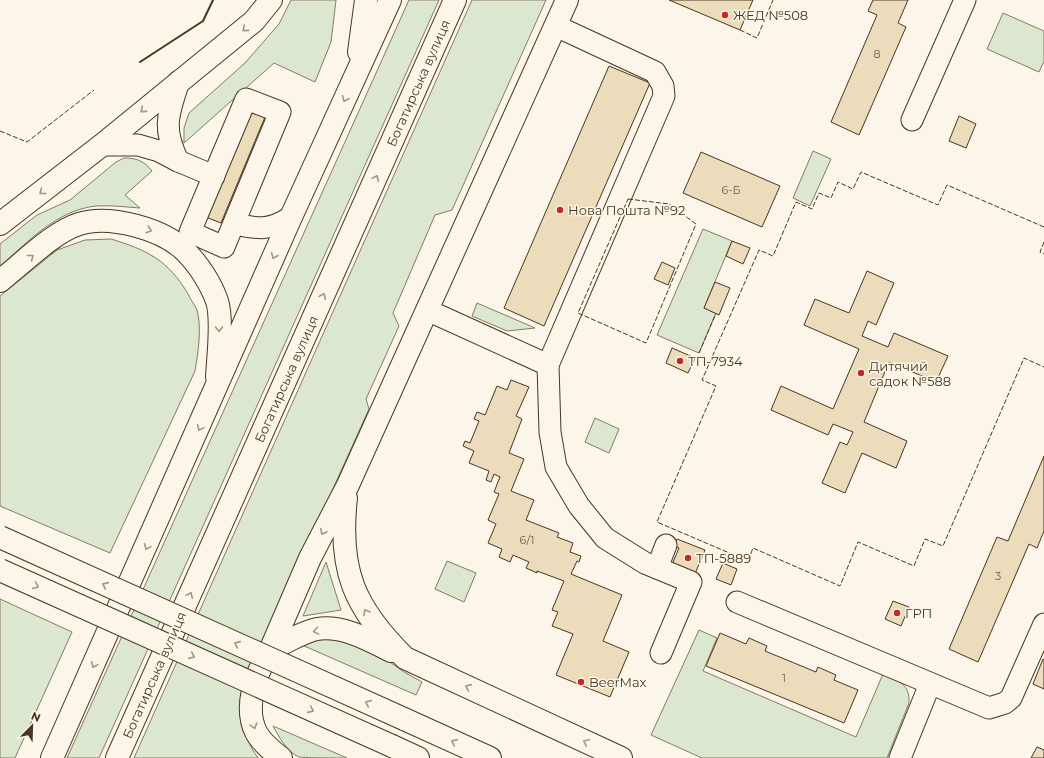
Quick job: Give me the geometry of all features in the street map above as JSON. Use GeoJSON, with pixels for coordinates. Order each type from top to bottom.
{"type":"FeatureCollection","features":[{"type":"Feature","properties":{"kind":"main road"},"geometry":{"type":"LineString","coordinates":[[0,224],[102,145],[254,21],[271,0]]}},
{"type":"Feature","properties":{"kind":"main road"},"geometry":{"type":"LineString","coordinates":[[357,75],[366,0]]}},
{"type":"Feature","properties":{"kind":"main road"},"geometry":{"type":"LineString","coordinates":[[52,758],[216,392],[291,217],[390,0]]}},
{"type":"Feature","properties":{"kind":"main road","name":"Богатирська вулиця"},"geometry":{"type":"LineString","coordinates":[[117,758],[455,0]]}},
{"type":"Feature","properties":{"kind":"main road"},"geometry":{"type":"LineString","coordinates":[[281,758],[270,749],[256,732],[250,713],[251,692],[310,558],[348,485],[567,0]]}},
{"type":"Feature","properties":{"kind":"main road"},"geometry":{"type":"LineString","coordinates":[[0,281],[62,232],[79,224],[103,221],[129,224],[156,232],[186,252],[205,278],[217,302],[219,328],[216,392]]}},
{"type":"Feature","properties":{"kind":"main road"},"geometry":{"type":"LineString","coordinates":[[348,485],[343,526],[344,552],[349,576],[359,600],[369,618],[385,638],[405,658]]}},
{"type":"Feature","properties":{"kind":"main road"},"geometry":{"type":"LineString","coordinates":[[0,537],[490,758]]}},
{"type":"Feature","properties":{"kind":"main road"},"geometry":{"type":"LineString","coordinates":[[0,570],[418,758]]}},
{"type":"Feature","properties":{"kind":"main road"},"geometry":{"type":"LineString","coordinates":[[269,653],[296,636],[317,629],[339,630],[362,637],[621,758]]}},
{"type":"Feature","properties":{"kind":"lane"},"geometry":{"type":"LineString","coordinates":[[912,120],[965,0]]}},
{"type":"Feature","properties":{"kind":"lane"},"geometry":{"type":"LineString","coordinates":[[556,26],[654,72],[663,86],[664,96],[548,365],[550,432],[556,467],[579,506],[605,538],[645,563],[691,582],[661,653]]}},
{"type":"Feature","properties":{"kind":"lane"},"geometry":{"type":"LineString","coordinates":[[178,161],[171,146],[167,127],[169,111],[179,81]]}},
{"type":"Feature","properties":{"kind":"lane"},"geometry":{"type":"LineString","coordinates":[[246,98],[280,112],[234,224],[224,246],[190,232],[246,98]]}},
{"type":"Feature","properties":{"kind":"lane"},"geometry":{"type":"LineString","coordinates":[[102,145],[138,145],[159,151],[178,161],[214,176]]}},
{"type":"Feature","properties":{"kind":"lane"},"geometry":{"type":"LineString","coordinates":[[234,224],[258,229],[277,226],[291,217]]}},
{"type":"Feature","properties":{"kind":"lane"},"geometry":{"type":"LineString","coordinates":[[426,310],[548,365]]}},
{"type":"Feature","properties":{"kind":"lane"},"geometry":{"type":"LineString","coordinates":[[657,568],[666,545]]}},
{"type":"Feature","properties":{"kind":"lane"},"geometry":{"type":"LineString","coordinates":[[737,602],[989,708],[1005,703],[1011,698],[1044,624]]}},
{"type":"Feature","properties":{"kind":"lane"},"geometry":{"type":"LineString","coordinates":[[900,758],[930,684]]}},
{"type":"Feature","properties":{"kind":"green space"},"geometry":{"type":"Polygon","coordinates":[[[291,0],[336,0],[331,42],[315,82],[274,63],[184,143],[184,128],[189,113],[245,63],[279,24],[291,0]]]}},
{"type":"Feature","properties":{"kind":"green space"},"geometry":{"type":"Polygon","coordinates":[[[409,0],[439,0],[99,758],[67,758],[409,0]]]}},
{"type":"Feature","properties":{"kind":"green space"},"geometry":{"type":"Polygon","coordinates":[[[472,0],[546,0],[452,210],[435,215],[393,313],[399,326],[366,399],[369,409],[252,668],[244,692],[242,714],[246,736],[258,758],[134,758],[472,0]]]}},
{"type":"Feature","properties":{"kind":"green space"},"geometry":{"type":"Polygon","coordinates":[[[1003,13],[1044,31],[1044,61],[1039,72],[987,49],[1003,13]]]}},
{"type":"Feature","properties":{"kind":"green space"},"geometry":{"type":"Polygon","coordinates":[[[813,151],[831,159],[810,206],[793,198],[813,151]]]}},
{"type":"Feature","properties":{"kind":"green space"},"geometry":{"type":"Polygon","coordinates":[[[124,158],[140,161],[152,171],[125,195],[140,208],[96,206],[68,214],[44,228],[0,266],[0,244],[37,215],[70,200],[116,162],[124,158]]]}},
{"type":"Feature","properties":{"kind":"green space"},"geometry":{"type":"Polygon","coordinates":[[[703,229],[732,241],[704,308],[716,313],[699,353],[657,335],[703,229]]]}},
{"type":"Feature","properties":{"kind":"green space"},"geometry":{"type":"Polygon","coordinates":[[[111,239],[146,252],[156,258],[173,273],[197,310],[199,332],[195,371],[110,553],[0,506],[0,296],[57,250],[85,240],[111,239]]]}},
{"type":"Feature","properties":{"kind":"green space"},"geometry":{"type":"Polygon","coordinates":[[[477,303],[535,328],[507,331],[472,316],[477,303]]]}},
{"type":"Feature","properties":{"kind":"green space"},"geometry":{"type":"Polygon","coordinates":[[[595,418],[619,429],[609,453],[585,442],[595,418]]]}},
{"type":"Feature","properties":{"kind":"green space"},"geometry":{"type":"Polygon","coordinates":[[[447,561],[476,573],[464,602],[435,589],[447,561]]]}},
{"type":"Feature","properties":{"kind":"green space"},"geometry":{"type":"Polygon","coordinates":[[[326,562],[341,610],[303,616],[326,562]]]}},
{"type":"Feature","properties":{"kind":"green space"},"geometry":{"type":"Polygon","coordinates":[[[0,599],[72,632],[15,758],[0,758],[0,599]]]}},
{"type":"Feature","properties":{"kind":"green space"},"geometry":{"type":"Polygon","coordinates":[[[699,630],[717,638],[703,671],[856,737],[883,674],[899,681],[908,691],[909,703],[887,758],[702,758],[651,735],[699,630]]]}},
{"type":"Feature","properties":{"kind":"green space"},"geometry":{"type":"Polygon","coordinates":[[[334,635],[377,653],[404,672],[422,682],[416,695],[302,645],[334,635]]]}},
{"type":"Feature","properties":{"kind":"green space"},"geometry":{"type":"Polygon","coordinates":[[[273,726],[347,758],[299,757],[287,748],[273,726]]]}},
{"type":"Feature","properties":{"kind":"building","name":"ЖЕД №508"},"geometry":{"type":"Polygon","coordinates":[[[669,0],[753,0],[740,30],[669,0]]]}},
{"type":"Feature","properties":{"kind":"building"},"geometry":{"type":"Polygon","coordinates":[[[873,0],[908,0],[898,23],[906,27],[859,135],[831,122],[877,15],[868,11],[873,0]]]}},
{"type":"Feature","properties":{"kind":"building"},"geometry":{"type":"Polygon","coordinates":[[[609,66],[650,83],[544,326],[504,308],[609,66]]]}},
{"type":"Feature","properties":{"kind":"building"},"geometry":{"type":"Polygon","coordinates":[[[247,110],[265,117],[221,223],[203,216],[247,110]]]}},
{"type":"Feature","properties":{"kind":"building"},"geometry":{"type":"Polygon","coordinates":[[[959,116],[976,124],[966,148],[949,141],[959,116]]]}},
{"type":"Feature","properties":{"kind":"building"},"geometry":{"type":"Polygon","coordinates":[[[701,152],[780,186],[762,227],[683,193],[701,152]]]}},
{"type":"Feature","properties":{"kind":"building"},"geometry":{"type":"Polygon","coordinates":[[[732,241],[750,248],[743,264],[726,256],[732,241]]]}},
{"type":"Feature","properties":{"kind":"building"},"geometry":{"type":"Polygon","coordinates":[[[662,262],[675,268],[668,285],[654,279],[662,262]]]}},
{"type":"Feature","properties":{"kind":"building"},"geometry":{"type":"Polygon","coordinates":[[[867,271],[894,283],[876,325],[868,321],[862,336],[888,347],[894,333],[948,356],[936,382],[889,362],[864,422],[907,441],[896,468],[862,453],[845,493],[822,483],[840,442],[847,445],[853,432],[833,424],[828,435],[771,410],[781,386],[833,409],[859,349],[804,325],[815,299],[849,313],[867,271]]]}},
{"type":"Feature","properties":{"kind":"building"},"geometry":{"type":"Polygon","coordinates":[[[715,282],[730,288],[719,315],[704,308],[715,282]]]}},
{"type":"Feature","properties":{"kind":"building","name":"ТП-7934"},"geometry":{"type":"Polygon","coordinates":[[[672,348],[695,358],[688,373],[666,363],[672,348]]]}},
{"type":"Feature","properties":{"kind":"building"},"geometry":{"type":"Polygon","coordinates":[[[511,380],[529,387],[516,416],[522,419],[509,453],[524,459],[511,491],[534,500],[526,520],[559,533],[557,537],[573,543],[570,552],[581,556],[571,574],[622,595],[603,641],[629,652],[610,697],[556,675],[573,634],[552,626],[558,612],[552,610],[564,581],[526,568],[529,562],[513,555],[510,562],[499,557],[502,549],[488,543],[496,524],[488,520],[499,494],[494,492],[500,477],[494,474],[491,482],[486,480],[489,471],[469,463],[474,451],[463,446],[465,441],[470,443],[479,421],[474,419],[477,412],[485,415],[497,386],[507,390],[511,380]]]}},
{"type":"Feature","properties":{"kind":"building"},"geometry":{"type":"Polygon","coordinates":[[[1044,456],[1044,531],[1037,548],[1029,544],[978,662],[949,649],[997,537],[1008,541],[1044,456]]]}},
{"type":"Feature","properties":{"kind":"building","name":"ТП-5889"},"geometry":{"type":"Polygon","coordinates":[[[677,539],[705,550],[694,576],[671,567],[679,548],[674,546],[677,539]]]}},
{"type":"Feature","properties":{"kind":"building"},"geometry":{"type":"Polygon","coordinates":[[[723,563],[737,569],[731,585],[716,579],[723,563]]]}},
{"type":"Feature","properties":{"kind":"building","name":"ГРП"},"geometry":{"type":"Polygon","coordinates":[[[893,601],[909,607],[901,626],[885,619],[893,601]]]}},
{"type":"Feature","properties":{"kind":"building"},"geometry":{"type":"Polygon","coordinates":[[[720,633],[746,644],[749,638],[767,646],[765,651],[816,672],[818,667],[836,675],[834,680],[858,690],[844,723],[706,666],[720,633]]]}},
{"type":"Feature","properties":{"kind":"building"},"geometry":{"type":"Polygon","coordinates":[[[1043,659],[1044,660],[1044,689],[1033,684],[1043,659]]]}},
{"type":"Feature","properties":{"kind":"building"},"geometry":{"type":"Polygon","coordinates":[[[1037,747],[1044,750],[1044,758],[1031,758],[1037,747]]]}},
{"type":"Feature","properties":{"kind":"fence"},"geometry":{"type":"LineString","coordinates":[[740,30],[757,38],[773,0]]}},
{"type":"Feature","properties":{"kind":"fence"},"geometry":{"type":"LineString","coordinates":[[0,131],[27,142],[94,90]]}},
{"type":"Feature","properties":{"kind":"fence"},"geometry":{"type":"LineString","coordinates":[[1044,227],[947,185],[938,205],[861,172],[853,189],[838,182],[831,198],[819,193],[812,209],[796,202],[773,256],[759,250],[702,380],[716,386],[657,522],[748,561],[753,548],[840,586],[858,542],[914,566],[925,539],[943,546],[1024,358],[1044,367]]}},
{"type":"Feature","properties":{"kind":"fence"},"geometry":{"type":"LineString","coordinates":[[628,199],[669,204],[696,224],[646,343],[578,313],[628,199]]}},
{"type":"Feature","properties":{"kind":"fence"},"geometry":{"type":"LineString","coordinates":[[1044,242],[1040,252],[1044,254]]}},
{"type":"Feature","properties":{"kind":"fence"},"geometry":{"type":"LineString","coordinates":[[699,353],[716,313]]}},
{"type":"Feature","properties":{"kind":"wall"},"geometry":{"type":"LineString","coordinates":[[140,62],[203,21],[213,0]]}},
{"type":"Feature","properties":{"kind":"place","name":"ЖЕД №508"},"geometry":{"type":"Point","coordinates":[725,15]}},
{"type":"Feature","properties":{"kind":"place","name":"Нова Пошта №92"},"geometry":{"type":"Point","coordinates":[560,210]}},
{"type":"Feature","properties":{"kind":"place","name":"ТП-7934"},"geometry":{"type":"Point","coordinates":[680,361]}},
{"type":"Feature","properties":{"kind":"place","name":"Дитячий садок №588"},"geometry":{"type":"Point","coordinates":[861,373]}},
{"type":"Feature","properties":{"kind":"place","name":"ТП-5889"},"geometry":{"type":"Point","coordinates":[688,558]}},
{"type":"Feature","properties":{"kind":"place","name":"ГРП"},"geometry":{"type":"Point","coordinates":[897,613]}},
{"type":"Feature","properties":{"kind":"place","name":"BeerMax"},"geometry":{"type":"Point","coordinates":[581,682]}}]}
